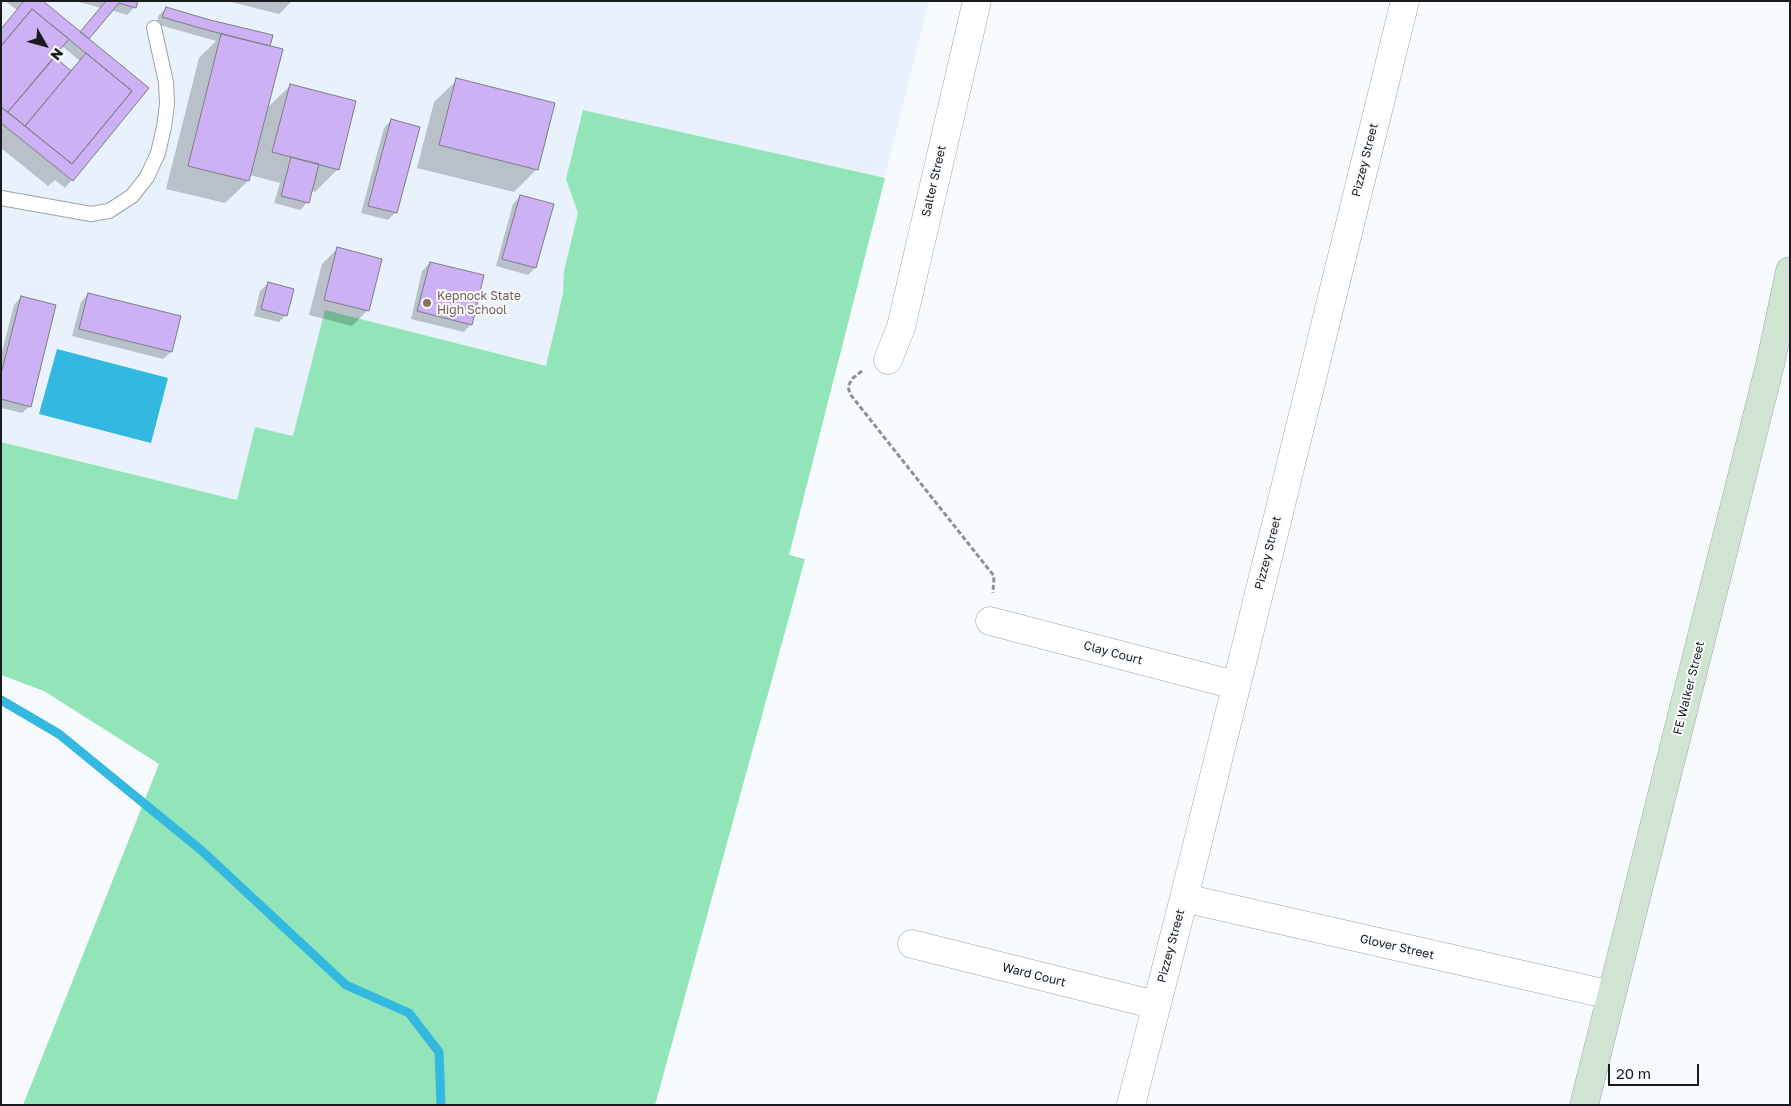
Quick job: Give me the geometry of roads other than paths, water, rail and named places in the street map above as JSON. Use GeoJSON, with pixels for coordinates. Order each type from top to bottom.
{"type":"FeatureCollection","features":[{"type":"Feature","properties":{"kind":"main road","name":"FE Walker Street"},"geometry":{"type":"LineString","coordinates":[[1584,1105],[1770,365],[1790,271]]}},
{"type":"Feature","properties":{"kind":"street","name":"Salter Street"},"geometry":{"type":"LineString","coordinates":[[888,360],[901,327],[977,1]]}},
{"type":"Feature","properties":{"kind":"street","name":"Pizzey Street"},"geometry":{"type":"LineString","coordinates":[[1131,1105],[1184,898],[1405,1]]}},
{"type":"Feature","properties":{"kind":"street","name":"Clay Court"},"geometry":{"type":"LineString","coordinates":[[990,621],[1235,685]]}},
{"type":"Feature","properties":{"kind":"street","name":"Glover Street"},"geometry":{"type":"LineString","coordinates":[[1184,898],[1611,995]]}},
{"type":"Feature","properties":{"kind":"street","name":"Ward Court"},"geometry":{"type":"LineString","coordinates":[[912,944],[1156,1005]]}},
{"type":"Feature","properties":{"kind":"lane"},"geometry":{"type":"LineString","coordinates":[[1,198],[91,214],[109,211],[132,196],[147,177],[158,153],[164,127],[167,104],[166,82],[154,28]]}},
{"type":"Feature","properties":{"kind":"water"},"geometry":{"type":"Polygon","coordinates":[[[57,349],[168,378],[151,443],[39,414],[57,349]]]}},
{"type":"Feature","properties":{"kind":"waterway"},"geometry":{"type":"LineString","coordinates":[[1,700],[59,734],[201,850],[346,985],[409,1013],[439,1052],[441,1105]]}},
{"type":"Feature","properties":{"kind":"place","name":"Kepnock State High School"},"geometry":{"type":"Point","coordinates":[427,303]}}]}
